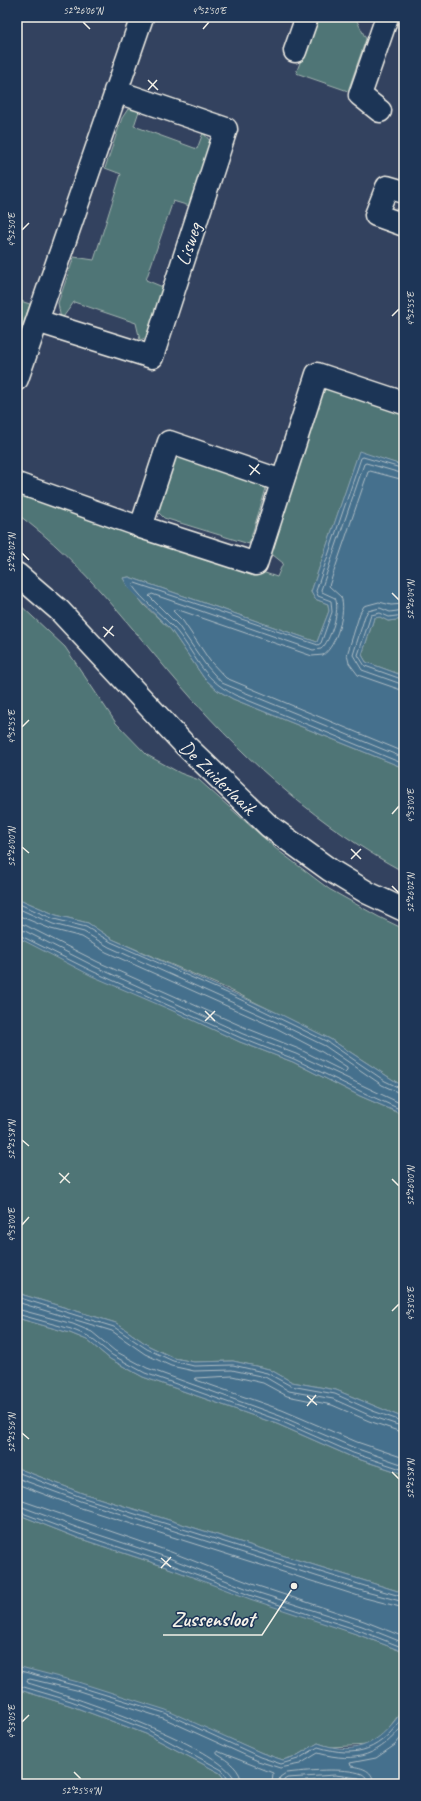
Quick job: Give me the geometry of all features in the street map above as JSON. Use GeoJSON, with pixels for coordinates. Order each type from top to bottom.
{"type":"FeatureCollection","features":[{"type":"Feature","properties":{"kind":"street"},"geometry":{"type":"LineString","coordinates":[[17,379],[115,91],[142,17]]}},
{"type":"Feature","properties":{"kind":"street"},"geometry":{"type":"LineString","coordinates":[[295,51],[307,17]]}},
{"type":"Feature","properties":{"kind":"street"},"geometry":{"type":"LineString","coordinates":[[380,111],[360,95],[387,17]]}},
{"type":"Feature","properties":{"kind":"street","name":"Lisweg"},"geometry":{"type":"LineString","coordinates":[[37,321],[152,357],[226,129],[115,91]]}},
{"type":"Feature","properties":{"kind":"street"},"geometry":{"type":"LineString","coordinates":[[404,192],[387,187],[376,215],[404,225]]}},
{"type":"Feature","properties":{"kind":"street"},"geometry":{"type":"LineString","coordinates":[[17,484],[141,527],[256,564],[317,374],[404,402]]}},
{"type":"Feature","properties":{"kind":"street"},"geometry":{"type":"LineString","coordinates":[[141,527],[169,442],[282,481]]}},
{"type":"Feature","properties":{"kind":"street","name":"De Zuiderlaaik"},"geometry":{"type":"LineString","coordinates":[[17,574],[59,610],[185,745],[269,826],[330,870],[368,893],[404,910]]}},
{"type":"Feature","properties":{"kind":"street","name":"De Zuiderlaaik"},"geometry":{"type":"LineString","coordinates":[[17,581],[59,610]]}},
{"type":"Feature","properties":{"kind":"green space"},"geometry":{"type":"Polygon","coordinates":[[[328,17],[355,17],[366,39],[348,91],[296,73],[316,21],[327,20],[328,17]]]}},
{"type":"Feature","properties":{"kind":"green space"},"geometry":{"type":"Polygon","coordinates":[[[128,109],[139,111],[134,126],[197,149],[203,133],[212,143],[193,207],[173,201],[146,280],[165,288],[148,337],[140,340],[136,323],[74,302],[61,320],[58,303],[74,257],[94,260],[121,174],[105,168],[122,118],[128,109]]]}},
{"type":"Feature","properties":{"kind":"green space"},"geometry":{"type":"Polygon","coordinates":[[[17,300],[30,304],[17,342],[17,300]]]}},
{"type":"Feature","properties":{"kind":"green space"},"geometry":{"type":"Polygon","coordinates":[[[326,389],[404,413],[404,466],[359,452],[311,592],[315,599],[328,604],[329,611],[317,642],[129,577],[123,578],[144,605],[171,630],[204,678],[217,690],[233,699],[404,768],[404,872],[374,855],[316,815],[288,793],[236,745],[211,720],[86,576],[42,533],[17,514],[17,490],[277,577],[283,563],[268,551],[320,392],[326,389]]]}},
{"type":"Feature","properties":{"kind":"green space"},"geometry":{"type":"Polygon","coordinates":[[[175,451],[268,482],[249,544],[164,518],[155,509],[175,451]]]}},
{"type":"Feature","properties":{"kind":"green space"},"geometry":{"type":"Polygon","coordinates":[[[17,602],[65,647],[116,723],[147,755],[180,773],[199,780],[275,848],[329,889],[404,929],[404,1087],[330,1039],[228,989],[112,939],[88,923],[56,915],[17,898],[17,602]]]}},
{"type":"Feature","properties":{"kind":"green space"},"geometry":{"type":"Polygon","coordinates":[[[380,617],[388,621],[404,619],[404,676],[366,662],[362,655],[374,618],[380,617]]]}},
{"type":"Feature","properties":{"kind":"green space"},"geometry":{"type":"Polygon","coordinates":[[[17,937],[240,1042],[293,1062],[360,1096],[404,1115],[404,1418],[336,1390],[292,1382],[269,1369],[233,1361],[194,1362],[174,1358],[149,1346],[116,1323],[17,1293],[17,937]]]}},
{"type":"Feature","properties":{"kind":"green space"},"geometry":{"type":"Polygon","coordinates":[[[17,1318],[70,1333],[87,1340],[110,1359],[143,1377],[277,1424],[352,1457],[404,1474],[404,1593],[82,1493],[17,1468],[17,1318]]]}},
{"type":"Feature","properties":{"kind":"green space"},"geometry":{"type":"Polygon","coordinates":[[[17,1514],[78,1538],[166,1567],[404,1652],[404,1708],[385,1733],[369,1745],[330,1747],[318,1743],[296,1756],[283,1760],[262,1753],[230,1739],[17,1666],[17,1514]]]}},
{"type":"Feature","properties":{"kind":"green space"},"geometry":{"type":"Polygon","coordinates":[[[17,1689],[69,1705],[146,1734],[220,1773],[228,1784],[17,1784],[17,1689]]]}},
{"type":"Feature","properties":{"kind":"green space"},"geometry":{"type":"Polygon","coordinates":[[[335,1779],[374,1784],[285,1784],[288,1782],[335,1779]]]}},
{"type":"Feature","properties":{"kind":"water"},"geometry":{"type":"Polygon","coordinates":[[[359,451],[404,466],[404,619],[388,621],[380,617],[374,618],[362,655],[366,662],[404,676],[404,768],[233,699],[217,690],[204,678],[171,630],[129,589],[123,578],[129,577],[317,642],[329,611],[328,604],[315,599],[311,592],[359,451]]]}},
{"type":"Feature","properties":{"kind":"water"},"geometry":{"type":"Polygon","coordinates":[[[17,898],[56,915],[88,923],[112,939],[282,1015],[330,1039],[404,1087],[404,1115],[360,1096],[293,1062],[240,1042],[92,976],[17,937],[17,898]]]}},
{"type":"Feature","properties":{"kind":"water"},"geometry":{"type":"Polygon","coordinates":[[[17,1293],[116,1323],[149,1346],[174,1358],[194,1362],[233,1361],[269,1369],[292,1382],[336,1390],[404,1418],[404,1474],[352,1457],[277,1424],[143,1377],[110,1359],[87,1340],[70,1333],[17,1318],[17,1293]]]}},
{"type":"Feature","properties":{"kind":"water"},"geometry":{"type":"Polygon","coordinates":[[[17,1468],[82,1493],[404,1593],[404,1652],[359,1635],[250,1599],[166,1567],[78,1538],[17,1514],[17,1468]]]}},
{"type":"Feature","properties":{"kind":"water"},"geometry":{"type":"Polygon","coordinates":[[[17,1666],[78,1682],[166,1710],[262,1753],[283,1760],[296,1756],[318,1743],[333,1747],[346,1748],[368,1744],[387,1730],[404,1708],[404,1784],[374,1784],[335,1779],[288,1782],[285,1784],[228,1784],[220,1773],[146,1734],[69,1705],[17,1689],[17,1666]]]}},
{"type":"Feature","properties":{"kind":"place","name":"Zussensloot"},"geometry":{"type":"Point","coordinates":[294,1586]}}]}
